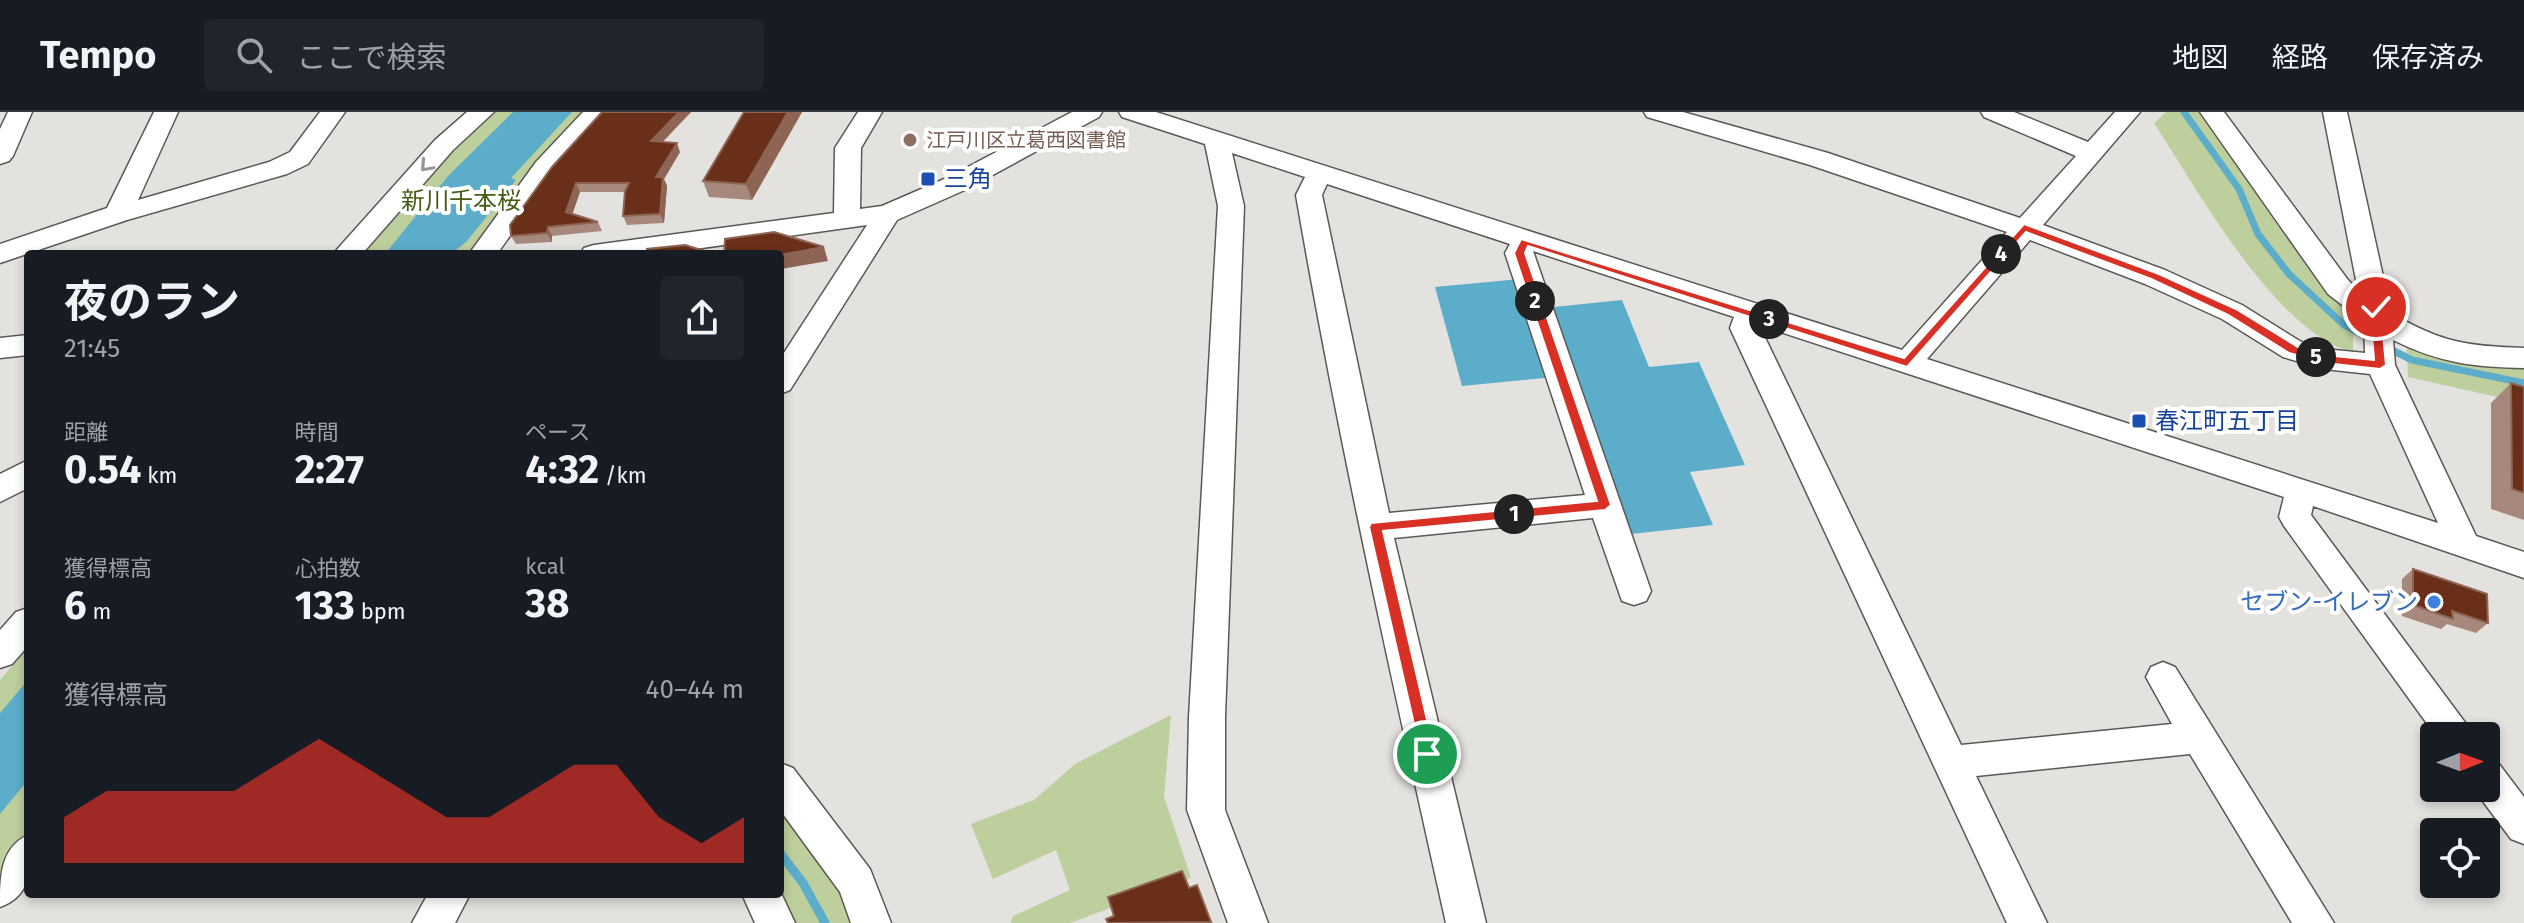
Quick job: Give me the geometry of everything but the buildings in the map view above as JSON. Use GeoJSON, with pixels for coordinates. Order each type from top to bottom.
{"type":"FeatureCollection","features":[{"type":"Feature","properties":{"kind":"street"},"geometry":{"type":"LineString","coordinates":[[0,156],[20,112]]}},
{"type":"Feature","properties":{"kind":"street"},"geometry":{"type":"LineString","coordinates":[[0,117],[37,112]]}},
{"type":"Feature","properties":{"kind":"street"},"geometry":{"type":"LineString","coordinates":[[118,214],[166,112]]}},
{"type":"Feature","properties":{"kind":"street"},"geometry":{"type":"LineString","coordinates":[[0,254],[118,214],[278,168],[299,158],[333,112]]}},
{"type":"Feature","properties":{"kind":"street"},"geometry":{"type":"LineString","coordinates":[[486,250],[545,168],[597,112]]}},
{"type":"Feature","properties":{"kind":"street"},"geometry":{"type":"LineString","coordinates":[[847,220],[848,148],[870,112]]}},
{"type":"Feature","properties":{"kind":"street"},"geometry":{"type":"LineString","coordinates":[[624,250],[887,214],[958,183],[1090,112]]}},
{"type":"Feature","properties":{"kind":"street"},"geometry":{"type":"LineString","coordinates":[[1131,112],[2524,565]]}},
{"type":"Feature","properties":{"kind":"street"},"geometry":{"type":"LineString","coordinates":[[1656,112],[1819,159],[2024,228],[2155,277],[2232,312],[2293,350],[2324,359],[2380,365]]}},
{"type":"Feature","properties":{"kind":"street"},"geometry":{"type":"LineString","coordinates":[[1993,112],[2091,153]]}},
{"type":"Feature","properties":{"kind":"street"},"geometry":{"type":"LineString","coordinates":[[1907,363],[2128,112]]}},
{"type":"Feature","properties":{"kind":"street"},"geometry":{"type":"LineString","coordinates":[[2212,112],[2338,287],[2355,303],[2408,336],[2464,356],[2524,358]]}},
{"type":"Feature","properties":{"kind":"street"},"geometry":{"type":"LineString","coordinates":[[2335,112],[2378,317],[2380,365],[2464,545]]}},
{"type":"Feature","properties":{"kind":"street"},"geometry":{"type":"LineString","coordinates":[[351,250],[472,114]]}},
{"type":"Feature","properties":{"kind":"street"},"geometry":{"type":"LineString","coordinates":[[1217,142],[1231,206],[1207,717],[1206,810],[1248,923]]}},
{"type":"Feature","properties":{"kind":"street"},"geometry":{"type":"LineString","coordinates":[[1321,175],[1311,186],[1309,195],[1333,326],[1466,923]]}},
{"type":"Feature","properties":{"kind":"street"},"geometry":{"type":"LineString","coordinates":[[784,377],[887,214]]}},
{"type":"Feature","properties":{"kind":"street"},"geometry":{"type":"LineString","coordinates":[[1525,242],[1519,253],[1634,591]]}},
{"type":"Feature","properties":{"kind":"street"},"geometry":{"type":"LineString","coordinates":[[1749,313],[1744,328],[2027,923]]}},
{"type":"Feature","properties":{"kind":"street"},"geometry":{"type":"LineString","coordinates":[[0,348],[24,345]]}},
{"type":"Feature","properties":{"kind":"street"},"geometry":{"type":"LineString","coordinates":[[0,490],[24,475]]}},
{"type":"Feature","properties":{"kind":"street"},"geometry":{"type":"LineString","coordinates":[[2301,490],[2295,517],[2447,722]]}},
{"type":"Feature","properties":{"kind":"street"},"geometry":{"type":"LineString","coordinates":[[1376,527],[1605,505]]}},
{"type":"Feature","properties":{"kind":"street"},"geometry":{"type":"LineString","coordinates":[[0,654],[24,627]]}},
{"type":"Feature","properties":{"kind":"street"},"geometry":{"type":"LineString","coordinates":[[2163,677],[2314,923]]}},
{"type":"Feature","properties":{"kind":"street"},"geometry":{"type":"LineString","coordinates":[[1950,762],[2200,737]]}},
{"type":"Feature","properties":{"kind":"street"},"geometry":{"type":"LineString","coordinates":[[784,785],[856,882],[871,923]]}},
{"type":"Feature","properties":{"kind":"street"},"geometry":{"type":"LineString","coordinates":[[2500,795],[2524,827]]}},
{"type":"Feature","properties":{"kind":"street"},"geometry":{"type":"LineString","coordinates":[[0,889],[24,858]]}},
{"type":"Feature","properties":{"kind":"street"},"geometry":{"type":"LineString","coordinates":[[432,923],[448,898]]}},
{"type":"Feature","properties":{"kind":"street"},"geometry":{"type":"LineString","coordinates":[[763,898],[775,923]]}},
{"type":"Feature","properties":{"kind":"green space","name":"新川千本桜"},"geometry":{"type":"Polygon","coordinates":[[[490,112],[586,112],[473,250],[362,250],[490,112]]]}},
{"type":"Feature","properties":{"kind":"green space"},"geometry":{"type":"Polygon","coordinates":[[[2166,112],[2206,112],[2353,309],[2353,352],[2324,340],[2296,318],[2241,255],[2154,123],[2166,112]]]}},
{"type":"Feature","properties":{"kind":"green space"},"geometry":{"type":"Polygon","coordinates":[[[2406,337],[2524,362],[2524,403],[2408,377],[2406,337]]]}},
{"type":"Feature","properties":{"kind":"green space"},"geometry":{"type":"Polygon","coordinates":[[[24,652],[24,848],[0,878],[0,680],[24,652]]]}},
{"type":"Feature","properties":{"kind":"green space"},"geometry":{"type":"Polygon","coordinates":[[[1171,715],[1164,797],[1191,878],[1070,923],[1011,923],[1013,916],[1070,890],[1056,850],[993,879],[971,824],[1034,800],[1075,764],[1171,715]]]}},
{"type":"Feature","properties":{"kind":"green space"},"geometry":{"type":"Polygon","coordinates":[[[784,799],[840,890],[854,923],[784,923],[781,898],[784,898],[784,799]]]}},
{"type":"Feature","properties":{"kind":"water","name":"新川千本桜"},"geometry":{"type":"Polygon","coordinates":[[[513,112],[572,112],[511,178],[516,180],[467,241],[456,250],[388,250],[448,176],[513,112]]]}},
{"type":"Feature","properties":{"kind":"water"},"geometry":{"type":"Polygon","coordinates":[[[1520,279],[1554,377],[1462,386],[1435,287],[1520,279]]]}},
{"type":"Feature","properties":{"kind":"water"},"geometry":{"type":"Polygon","coordinates":[[[1622,300],[1649,367],[1699,362],[1745,465],[1690,472],[1713,525],[1622,535],[1544,308],[1622,300]]]}},
{"type":"Feature","properties":{"kind":"water"},"geometry":{"type":"Polygon","coordinates":[[[24,685],[24,785],[0,814],[0,713],[24,685]]]}},
{"type":"Feature","properties":{"kind":"waterway"},"geometry":{"type":"LineString","coordinates":[[2184,112],[2239,189],[2258,234],[2289,274],[2344,325],[2374,341]]}},
{"type":"Feature","properties":{"kind":"waterway"},"geometry":{"type":"LineString","coordinates":[[2386,347],[2412,360],[2524,383]]}},
{"type":"Feature","properties":{"kind":"waterway"},"geometry":{"type":"LineString","coordinates":[[784,858],[803,883],[825,923]]}},
{"type":"Feature","properties":{"kind":"place","name":"江戸川区立葛西図書館"},"geometry":{"type":"Point","coordinates":[910,140]}},
{"type":"Feature","properties":{"kind":"place","name":"三角"},"geometry":{"type":"Point","coordinates":[928,179]}},
{"type":"Feature","properties":{"kind":"place","name":"春江町五丁目"},"geometry":{"type":"Point","coordinates":[2139,421]}},
{"type":"Feature","properties":{"kind":"place","name":"セブン-イレブン"},"geometry":{"type":"Point","coordinates":[2434,602]}},
{"type":"Feature","properties":{"kind":"route"},"geometry":{"type":"LineString","coordinates":[[1427,754],[1376,527],[1605,505],[1519,253],[1525,242],[1907,363],[2024,228],[2155,277],[2232,312],[2293,350],[2324,359],[2380,365],[2376,307]]}}]}
